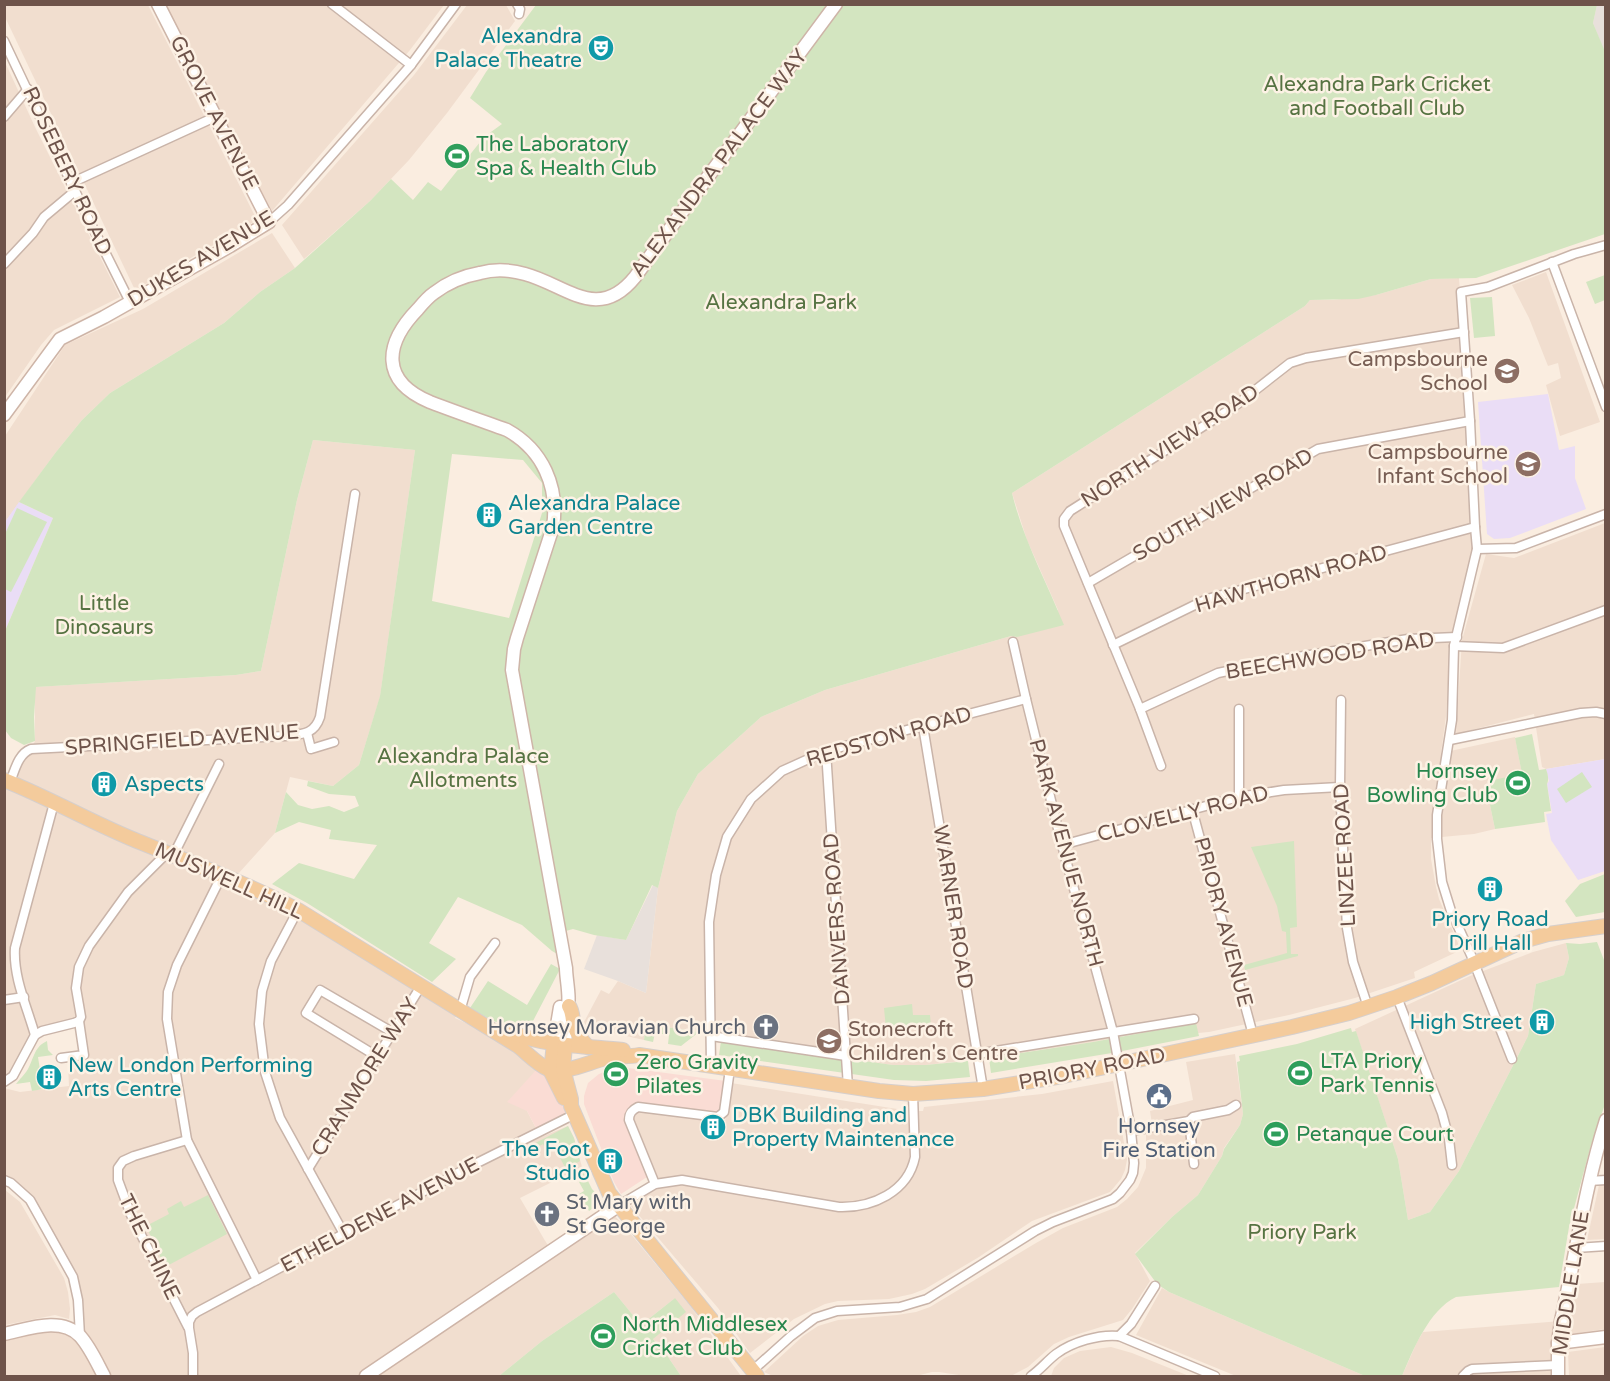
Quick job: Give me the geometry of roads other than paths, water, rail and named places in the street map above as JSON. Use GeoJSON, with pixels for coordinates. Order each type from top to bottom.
{"type":"FeatureCollection","features":[{"type":"Feature","properties":{"kind":"main road","name":"MUSWELL HILL"},"geometry":{"type":"LineString","coordinates":[[7,781],[170,855],[266,893],[298,910],[518,1046],[542,1065],[557,1065]]}},
{"type":"Feature","properties":{"kind":"main road","name":"PRIORY ROAD"},"geometry":{"type":"LineString","coordinates":[[557,1065],[580,1066],[603,1059],[639,1055],[848,1087],[913,1094],[983,1089],[1119,1064],[1308,1024],[1397,997],[1523,941],[1548,934],[1605,926]]}},
{"type":"Feature","properties":{"kind":"main road"},"geometry":{"type":"LineString","coordinates":[[569,1006],[572,1009],[577,1032],[588,1047]]}},
{"type":"Feature","properties":{"kind":"main road","name":"MUSWELL HILL"},"geometry":{"type":"LineString","coordinates":[[474,1019],[520,1036],[639,1055]]}},
{"type":"Feature","properties":{"kind":"main road"},"geometry":{"type":"LineString","coordinates":[[520,1036],[557,1065]]}},
{"type":"Feature","properties":{"kind":"main road"},"geometry":{"type":"LineString","coordinates":[[560,1044],[557,1065],[566,1101],[609,1193],[755,1374]]}},
{"type":"Feature","properties":{"kind":"main road"},"geometry":{"type":"LineString","coordinates":[[570,1108],[573,1084],[580,1075],[603,1059]]}},
{"type":"Feature","properties":{"kind":"street","name":"GROVE AVENUE"},"geometry":{"type":"LineString","coordinates":[[158,4],[269,222]]}},
{"type":"Feature","properties":{"kind":"street"},"geometry":{"type":"LineString","coordinates":[[332,4],[411,65]]}},
{"type":"Feature","properties":{"kind":"street","name":"DUKES AVENUE"},"geometry":{"type":"LineString","coordinates":[[4,415],[60,339],[246,237],[288,206],[411,65],[456,4]]}},
{"type":"Feature","properties":{"kind":"street","name":"ALEXANDRA PALACE WAY"},"geometry":{"type":"LineString","coordinates":[[560,1044],[569,1006],[566,968],[512,670],[517,638],[553,527],[555,513],[552,487],[548,473],[538,458],[516,435],[426,400],[405,387],[394,369],[395,342],[404,324],[431,295],[457,280],[481,272],[524,273],[581,298],[594,300],[620,292],[635,277],[836,4]]}},
{"type":"Feature","properties":{"kind":"street","name":"ROSEBERY ROAD"},"geometry":{"type":"LineString","coordinates":[[4,40],[130,302]]}},
{"type":"Feature","properties":{"kind":"street"},"geometry":{"type":"LineString","coordinates":[[4,117],[28,89]]}},
{"type":"Feature","properties":{"kind":"street"},"geometry":{"type":"LineString","coordinates":[[4,264],[73,187],[215,117]]}},
{"type":"Feature","properties":{"kind":"street"},"geometry":{"type":"LineString","coordinates":[[1512,1059],[1475,963],[1451,910],[1442,882],[1437,839],[1437,815],[1452,720],[1455,642],[1477,549],[1461,292],[1488,287],[1590,248],[1605,245]]}},
{"type":"Feature","properties":{"kind":"street"},"geometry":{"type":"LineString","coordinates":[[1552,262],[1605,407]]}},
{"type":"Feature","properties":{"kind":"street","name":"NORTH VIEW ROAD"},"geometry":{"type":"LineString","coordinates":[[1161,766],[1140,709],[1064,526],[1064,519],[1070,511],[1235,406],[1290,363],[1306,357],[1464,332]]}},
{"type":"Feature","properties":{"kind":"street","name":"SOUTH VIEW ROAD"},"geometry":{"type":"LineString","coordinates":[[1088,583],[1318,449],[1470,421]]}},
{"type":"Feature","properties":{"kind":"street","name":"SPRINGFIELD AVENUE"},"geometry":{"type":"LineString","coordinates":[[7,781],[21,756],[31,749],[237,739],[308,733],[317,726],[356,494]]}},
{"type":"Feature","properties":{"kind":"street"},"geometry":{"type":"LineString","coordinates":[[1477,549],[1516,548],[1605,514]]}},
{"type":"Feature","properties":{"kind":"street","name":"HAWTHORN ROAD"},"geometry":{"type":"LineString","coordinates":[[1113,645],[1207,599],[1474,527]]}},
{"type":"Feature","properties":{"kind":"street","name":"BEECHWOOD ROAD"},"geometry":{"type":"LineString","coordinates":[[1140,709],[1218,673],[1273,661],[1408,639],[1503,648],[1605,610]]}},
{"type":"Feature","properties":{"kind":"street","name":"PARK AVENUE NORTH"},"geometry":{"type":"LineString","coordinates":[[755,1374],[770,1354],[807,1323],[824,1314],[848,1309],[900,1307],[927,1299],[1035,1231],[1113,1199],[1126,1187],[1133,1173],[1131,1131],[1113,1032],[1062,845],[1013,642]]}},
{"type":"Feature","properties":{"kind":"street","name":"REDSTON ROAD"},"geometry":{"type":"LineString","coordinates":[[711,1065],[709,922],[716,875],[727,837],[751,799],[782,771],[826,751],[1026,699]]}},
{"type":"Feature","properties":{"kind":"street","name":"LINZEE ROAD"},"geometry":{"type":"LineString","coordinates":[[1341,700],[1340,787],[1347,928],[1353,962],[1368,1007]]}},
{"type":"Feature","properties":{"kind":"street"},"geometry":{"type":"LineString","coordinates":[[1239,709],[1239,797]]}},
{"type":"Feature","properties":{"kind":"street"},"geometry":{"type":"LineString","coordinates":[[1450,740],[1581,713],[1605,714]]}},
{"type":"Feature","properties":{"kind":"street","name":"WARNER ROAD"},"geometry":{"type":"LineString","coordinates":[[923,726],[983,1089]]}},
{"type":"Feature","properties":{"kind":"street"},"geometry":{"type":"LineString","coordinates":[[308,733],[311,749],[334,742]]}},
{"type":"Feature","properties":{"kind":"street","name":"DANVERS ROAD"},"geometry":{"type":"LineString","coordinates":[[826,751],[848,1087]]}},
{"type":"Feature","properties":{"kind":"street"},"geometry":{"type":"LineString","coordinates":[[61,1058],[84,1055],[76,988],[79,967],[89,946],[128,892],[170,855],[219,764]]}},
{"type":"Feature","properties":{"kind":"street","name":"CLOVELLY ROAD"},"geometry":{"type":"LineString","coordinates":[[1062,845],[1239,797],[1284,790],[1340,787]]}},
{"type":"Feature","properties":{"kind":"street"},"geometry":{"type":"LineString","coordinates":[[35,1035],[16,966],[15,948],[54,803]]}},
{"type":"Feature","properties":{"kind":"street","name":"PRIORY AVENUE"},"geometry":{"type":"LineString","coordinates":[[1192,809],[1253,1035]]}},
{"type":"Feature","properties":{"kind":"street"},"geometry":{"type":"LineString","coordinates":[[222,875],[177,965],[168,992],[167,1019],[187,1140],[257,1280]]}},
{"type":"Feature","properties":{"kind":"street"},"geometry":{"type":"LineString","coordinates":[[298,910],[271,961],[262,991],[259,1023],[265,1072],[280,1118],[344,1234]]}},
{"type":"Feature","properties":{"kind":"street"},"geometry":{"type":"LineString","coordinates":[[460,1011],[470,977],[495,943]]}},
{"type":"Feature","properties":{"kind":"street","name":"CRANMORE WAY"},"geometry":{"type":"LineString","coordinates":[[308,1169],[421,986]]}},
{"type":"Feature","properties":{"kind":"street","name":"ALEXANDRA PALACE WAY"},"geometry":{"type":"LineString","coordinates":[[560,1044],[562,994],[566,986]]}},
{"type":"Feature","properties":{"kind":"street"},"geometry":{"type":"LineString","coordinates":[[378,1057],[306,1013],[320,990],[392,1032]]}},
{"type":"Feature","properties":{"kind":"street"},"geometry":{"type":"LineString","coordinates":[[4,1000],[24,997]]}},
{"type":"Feature","properties":{"kind":"street"},"geometry":{"type":"LineString","coordinates":[[1397,997],[1442,1113],[1449,1139],[1452,1165]]}},
{"type":"Feature","properties":{"kind":"street","name":"PRIORY ROAD"},"geometry":{"type":"LineString","coordinates":[[977,1054],[1194,1019]]}},
{"type":"Feature","properties":{"kind":"street"},"geometry":{"type":"LineString","coordinates":[[4,1082],[13,1076],[35,1035],[79,1021]]}},
{"type":"Feature","properties":{"kind":"street"},"geometry":{"type":"LineString","coordinates":[[711,1036],[846,1056]]}},
{"type":"Feature","properties":{"kind":"street"},"geometry":{"type":"LineString","coordinates":[[655,1184],[629,1120],[631,1111],[638,1107],[721,1116],[724,1112],[730,1069]]}},
{"type":"Feature","properties":{"kind":"street"},"geometry":{"type":"LineString","coordinates":[[366,1377],[618,1206],[655,1184],[692,1180],[853,1208],[883,1198],[906,1179],[913,1165],[915,1157],[913,1094]]}},
{"type":"Feature","properties":{"kind":"street"},"geometry":{"type":"LineString","coordinates":[[1131,1131],[1189,1121],[1193,1118],[1228,1110],[1236,1105]]}},
{"type":"Feature","properties":{"kind":"street","name":"ETHELDENE AVENUE"},"geometry":{"type":"LineString","coordinates":[[189,1325],[192,1316],[197,1312],[344,1234],[570,1108]]}},
{"type":"Feature","properties":{"kind":"street","name":"MIDDLE LANE"},"geometry":{"type":"LineString","coordinates":[[1558,1371],[1558,1343],[1589,1181],[1605,1120]]}},
{"type":"Feature","properties":{"kind":"street"},"geometry":{"type":"LineString","coordinates":[[1189,1121],[1194,1164]]}},
{"type":"Feature","properties":{"kind":"street","name":"THE CHINE"},"geometry":{"type":"LineString","coordinates":[[187,1140],[123,1161],[118,1168],[118,1180],[131,1215],[189,1325],[193,1353],[193,1377]]}},
{"type":"Feature","properties":{"kind":"street"},"geometry":{"type":"LineString","coordinates":[[4,1180],[11,1183],[30,1200],[73,1277],[78,1300],[80,1336]]}},
{"type":"Feature","properties":{"kind":"street"},"geometry":{"type":"LineString","coordinates":[[1589,1181],[1605,1180]]}},
{"type":"Feature","properties":{"kind":"street"},"geometry":{"type":"LineString","coordinates":[[1576,1248],[1605,1246]]}},
{"type":"Feature","properties":{"kind":"street"},"geometry":{"type":"LineString","coordinates":[[1119,1336],[1131,1324],[1155,1286]]}},
{"type":"Feature","properties":{"kind":"street"},"geometry":{"type":"LineString","coordinates":[[4,1334],[46,1325],[70,1328],[80,1336],[104,1377]]}},
{"type":"Feature","properties":{"kind":"street"},"geometry":{"type":"LineString","coordinates":[[1031,1377],[1056,1354],[1073,1345],[1103,1336],[1119,1336],[1215,1377]]}},
{"type":"Feature","properties":{"kind":"street"},"geometry":{"type":"LineString","coordinates":[[1558,1343],[1605,1337]]}},
{"type":"Feature","properties":{"kind":"street"},"geometry":{"type":"LineString","coordinates":[[1044,1377],[1047,1364]]}},
{"type":"Feature","properties":{"kind":"street"},"geometry":{"type":"LineString","coordinates":[[1463,1377],[1472,1369],[1558,1371]]}},
{"type":"Feature","properties":{"kind":"place","name":"Alexandra Palace Theatre"},"geometry":{"type":"Point","coordinates":[601,48]}},
{"type":"Feature","properties":{"kind":"place","name":"The Laboratory Spa & Health Club"},"geometry":{"type":"Point","coordinates":[457,156]}},
{"type":"Feature","properties":{"kind":"place","name":"Campsbourne School"},"geometry":{"type":"Point","coordinates":[1507,371]}},
{"type":"Feature","properties":{"kind":"place","name":"Campsbourne Infant School"},"geometry":{"type":"Point","coordinates":[1528,464]}},
{"type":"Feature","properties":{"kind":"place","name":"Alexandra Palace Garden Centre"},"geometry":{"type":"Point","coordinates":[489,515]}},
{"type":"Feature","properties":{"kind":"place","name":"Hornsey Bowling Club"},"geometry":{"type":"Point","coordinates":[1518,783]}},
{"type":"Feature","properties":{"kind":"place","name":"Aspects"},"geometry":{"type":"Point","coordinates":[104,784]}},
{"type":"Feature","properties":{"kind":"place","name":"Priory Road Drill Hall"},"geometry":{"type":"Point","coordinates":[1490,889]}},
{"type":"Feature","properties":{"kind":"place","name":"High Street"},"geometry":{"type":"Point","coordinates":[1542,1022]}},
{"type":"Feature","properties":{"kind":"place","name":"Hornsey Moravian Church"},"geometry":{"type":"Point","coordinates":[766,1027]}},
{"type":"Feature","properties":{"kind":"place","name":"Stonecroft Children's Centre"},"geometry":{"type":"Point","coordinates":[829,1041]}},
{"type":"Feature","properties":{"kind":"place","name":"LTA Priory Park Tennis"},"geometry":{"type":"Point","coordinates":[1300,1073]}},
{"type":"Feature","properties":{"kind":"place","name":"Zero Gravity Pilates"},"geometry":{"type":"Point","coordinates":[616,1074]}},
{"type":"Feature","properties":{"kind":"place","name":"New London Performing Arts Centre"},"geometry":{"type":"Point","coordinates":[49,1077]}},
{"type":"Feature","properties":{"kind":"place","name":"Hornsey Fire Station"},"geometry":{"type":"Point","coordinates":[1159,1096]}},
{"type":"Feature","properties":{"kind":"place","name":"DBK Building and Property Maintenance"},"geometry":{"type":"Point","coordinates":[713,1127]}},
{"type":"Feature","properties":{"kind":"place","name":"Petanque Court"},"geometry":{"type":"Point","coordinates":[1276,1134]}},
{"type":"Feature","properties":{"kind":"place","name":"The Foot Studio"},"geometry":{"type":"Point","coordinates":[610,1161]}},
{"type":"Feature","properties":{"kind":"place","name":"St Mary with St George"},"geometry":{"type":"Point","coordinates":[547,1214]}},
{"type":"Feature","properties":{"kind":"place","name":"North Middlesex Cricket Club"},"geometry":{"type":"Point","coordinates":[603,1336]}},
{"type":"Feature","properties":{"kind":"park label","name":"Alexandra Park Cricket and Football Club"},"geometry":{"type":"Point","coordinates":[1377,96]}},
{"type":"Feature","properties":{"kind":"park label","name":"Alexandra Park"},"geometry":{"type":"Point","coordinates":[781,302]}},
{"type":"Feature","properties":{"kind":"park label","name":"Little Dinosaurs"},"geometry":{"type":"Point","coordinates":[104,615]}},
{"type":"Feature","properties":{"kind":"park label","name":"Alexandra Palace Allotments"},"geometry":{"type":"Point","coordinates":[463,768]}},
{"type":"Feature","properties":{"kind":"park label","name":"Priory Park"},"geometry":{"type":"Point","coordinates":[1302,1232]}}]}
